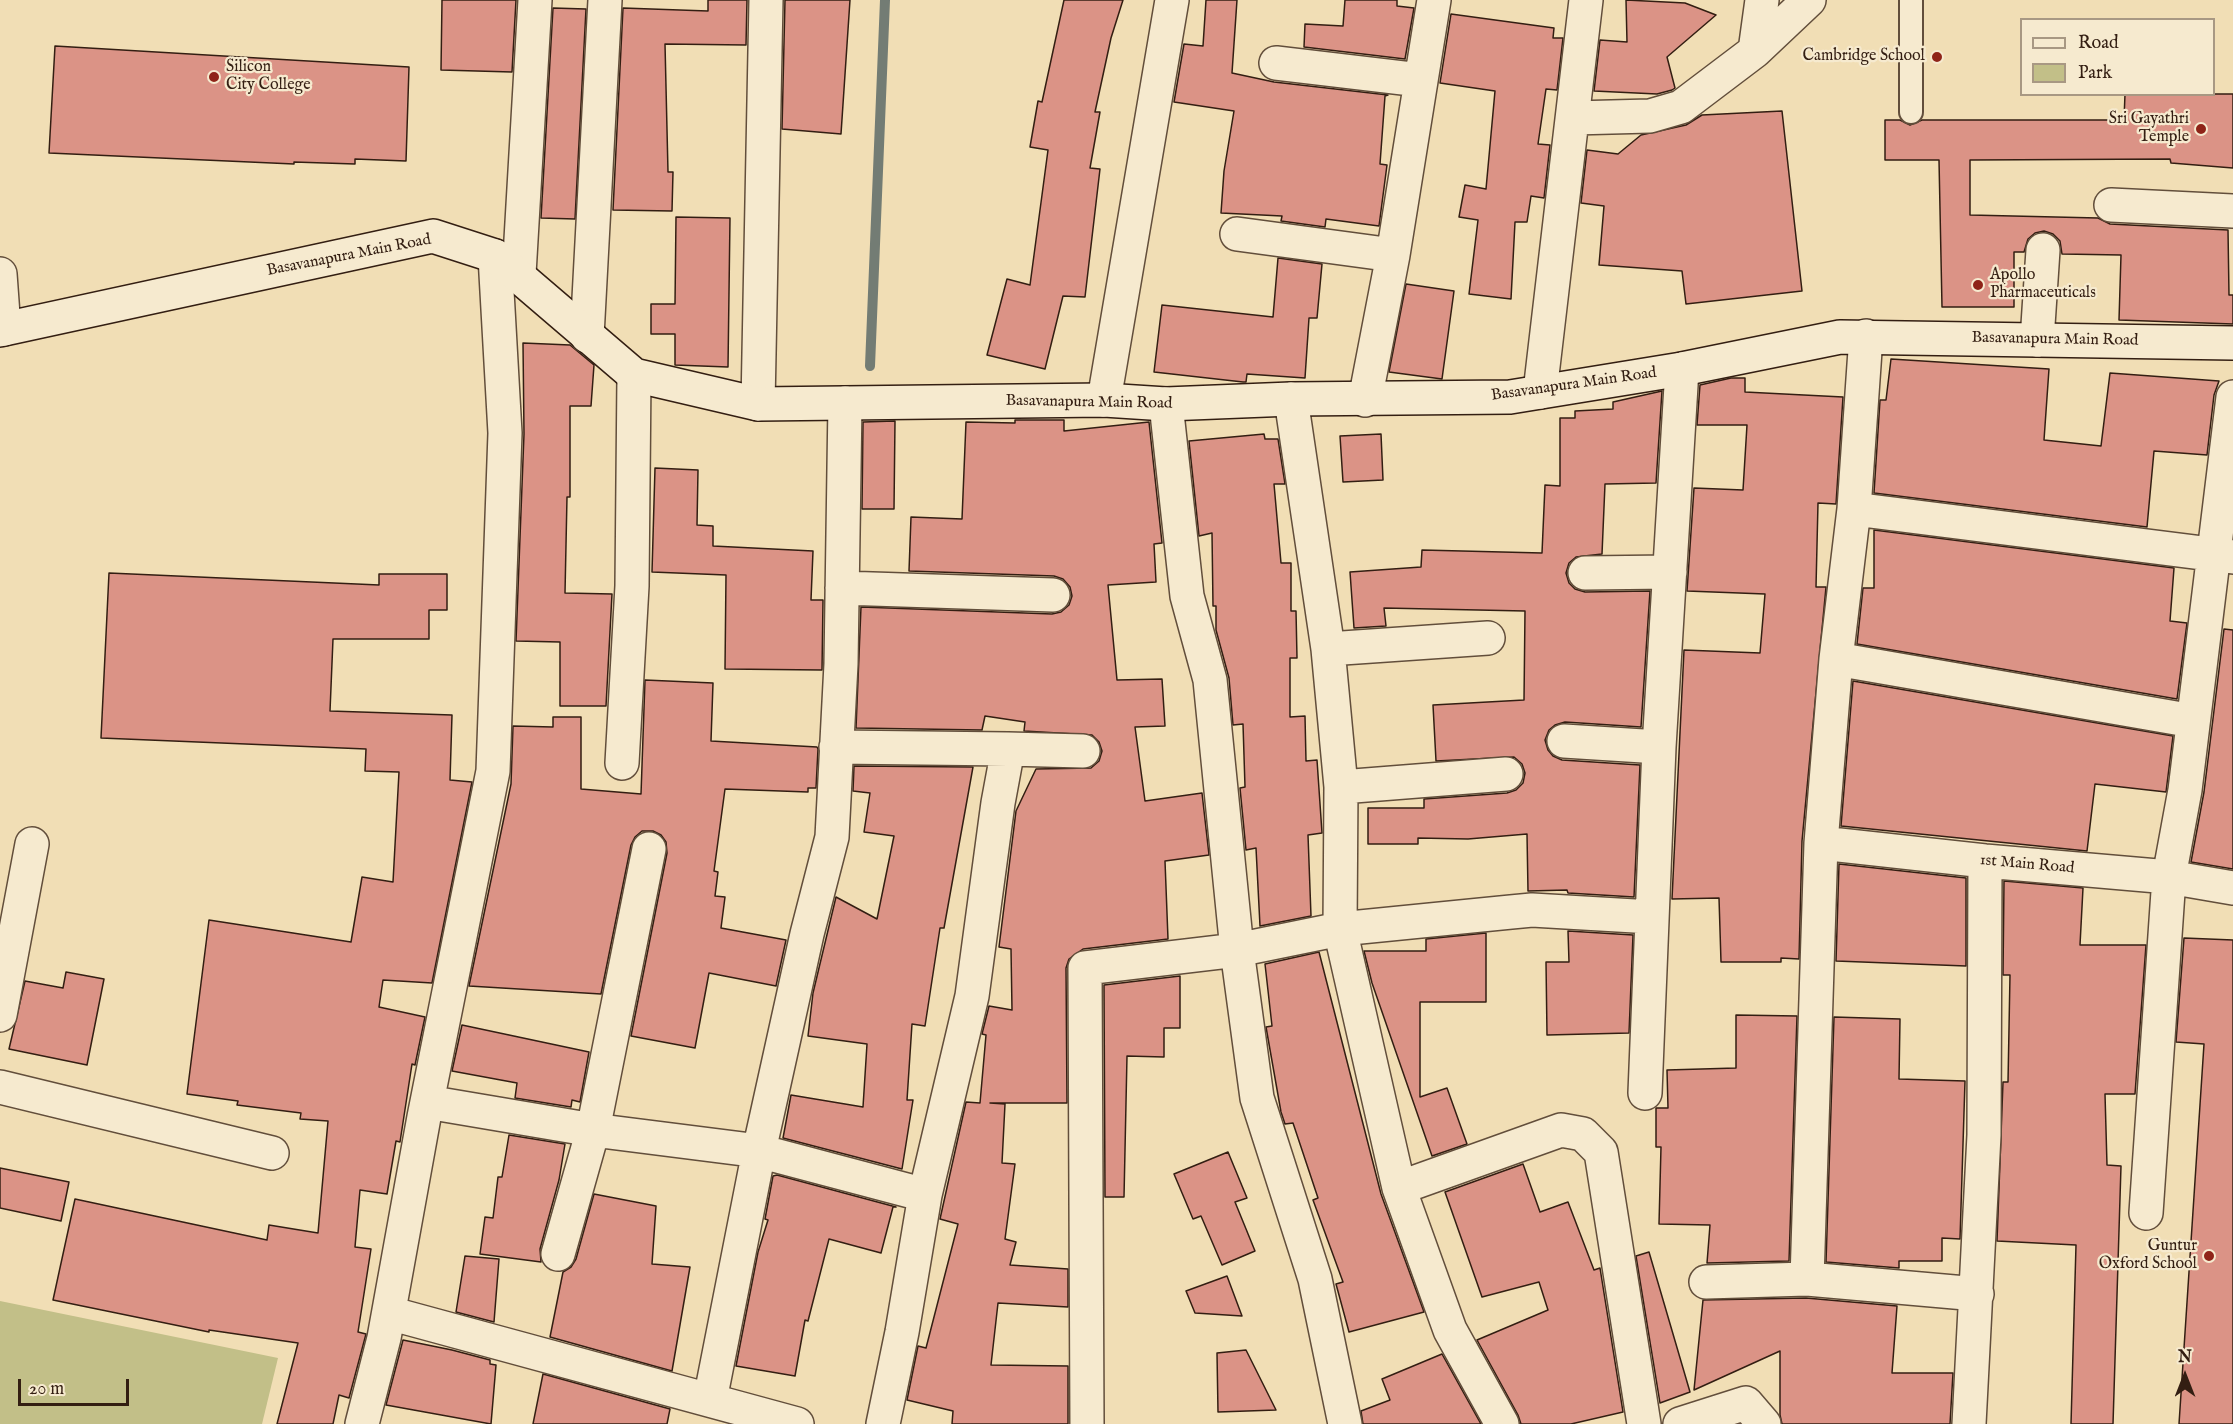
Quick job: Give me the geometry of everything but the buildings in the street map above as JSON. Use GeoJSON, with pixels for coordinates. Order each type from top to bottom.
{"type":"FeatureCollection","features":[{"type":"Feature","properties":{"kind":"street"},"geometry":{"type":"LineString","coordinates":[[362,1424],[388,1313],[427,1102],[493,771],[505,433],[507,265],[535,0]]}},
{"type":"Feature","properties":{"kind":"street"},"geometry":{"type":"LineString","coordinates":[[587,336],[605,0]]}},
{"type":"Feature","properties":{"kind":"street"},"geometry":{"type":"LineString","coordinates":[[758,404],[766,0]]}},
{"type":"Feature","properties":{"kind":"street"},"geometry":{"type":"LineString","coordinates":[[1104,400],[1172,0]]}},
{"type":"Feature","properties":{"kind":"street"},"geometry":{"type":"LineString","coordinates":[[1365,400],[1393,255],[1434,0]]}},
{"type":"Feature","properties":{"kind":"street"},"geometry":{"type":"LineString","coordinates":[[1512,396],[1573,118],[1586,0]]}},
{"type":"Feature","properties":{"kind":"street"},"geometry":{"type":"LineString","coordinates":[[1755,51],[1762,0]]}},
{"type":"Feature","properties":{"kind":"street"},"geometry":{"type":"LineString","coordinates":[[1573,118],[1650,116],[1681,107],[1755,51],[1809,0]]}},
{"type":"Feature","properties":{"kind":"street"},"geometry":{"type":"LineString","coordinates":[[1276,63],[1420,80]]}},
{"type":"Feature","properties":{"kind":"street"},"geometry":{"type":"LineString","coordinates":[[2111,205],[2233,211]]}},
{"type":"Feature","properties":{"kind":"street"},"geometry":{"type":"LineString","coordinates":[[1237,234],[1393,255]]}},
{"type":"Feature","properties":{"kind":"street","name":"Basavanapura Main Road"},"geometry":{"type":"LineString","coordinates":[[2,329],[433,236],[507,265],[634,375],[758,404],[1104,400],[1166,404],[1291,399],[1365,400],[1512,396],[1682,369],[1840,337],[2233,343]]}},
{"type":"Feature","properties":{"kind":"street"},"geometry":{"type":"LineString","coordinates":[[2037,340],[2043,250]]}},
{"type":"Feature","properties":{"kind":"street"},"geometry":{"type":"LineString","coordinates":[[0,274],[2,329]]}},
{"type":"Feature","properties":{"kind":"street"},"geometry":{"type":"LineString","coordinates":[[1807,1279],[1821,843],[1836,659],[1854,509],[1866,336]]}},
{"type":"Feature","properties":{"kind":"street"},"geometry":{"type":"LineString","coordinates":[[1645,1093],[1659,747],[1682,369]]}},
{"type":"Feature","properties":{"kind":"street"},"geometry":{"type":"LineString","coordinates":[[622,763],[632,586],[634,375]]}},
{"type":"Feature","properties":{"kind":"street"},"geometry":{"type":"LineString","coordinates":[[2146,1213],[2169,877],[2222,556],[2233,397]]}},
{"type":"Feature","properties":{"kind":"street"},"geometry":{"type":"LineString","coordinates":[[1291,399],[1328,649],[1341,787],[1341,929],[1399,1188],[1450,1330],[1502,1424]]}},
{"type":"Feature","properties":{"kind":"street"},"geometry":{"type":"LineString","coordinates":[[710,1400],[759,1151],[807,934],[832,837],[842,588],[845,403]]}},
{"type":"Feature","properties":{"kind":"street"},"geometry":{"type":"LineString","coordinates":[[1166,404],[1187,596],[1210,680],[1237,950],[1257,1098],[1315,1279],[1345,1424]]}},
{"type":"Feature","properties":{"kind":"street"},"geometry":{"type":"LineString","coordinates":[[1854,509],[2222,556]]}},
{"type":"Feature","properties":{"kind":"street"},"geometry":{"type":"LineString","coordinates":[[1585,573],[1670,572]]}},
{"type":"Feature","properties":{"kind":"street"},"geometry":{"type":"LineString","coordinates":[[842,588],[1053,595]]}},
{"type":"Feature","properties":{"kind":"street"},"geometry":{"type":"LineString","coordinates":[[1328,649],[1488,638]]}},
{"type":"Feature","properties":{"kind":"street"},"geometry":{"type":"LineString","coordinates":[[1836,659],[2193,721]]}},
{"type":"Feature","properties":{"kind":"street"},"geometry":{"type":"LineString","coordinates":[[1564,741],[1659,747]]}},
{"type":"Feature","properties":{"kind":"street"},"geometry":{"type":"LineString","coordinates":[[836,747],[1083,751]]}},
{"type":"Feature","properties":{"kind":"street"},"geometry":{"type":"LineString","coordinates":[[883,1424],[902,1332],[925,1195],[972,996],[998,803],[1008,749]]}},
{"type":"Feature","properties":{"kind":"street"},"geometry":{"type":"LineString","coordinates":[[1341,787],[1506,774]]}},
{"type":"Feature","properties":{"kind":"street","name":"1st Main Road"},"geometry":{"type":"LineString","coordinates":[[1821,843],[1985,861],[2169,877],[2233,888]]}},
{"type":"Feature","properties":{"kind":"street"},"geometry":{"type":"LineString","coordinates":[[0,1015],[32,844]]}},
{"type":"Feature","properties":{"kind":"street"},"geometry":{"type":"LineString","coordinates":[[558,1254],[593,1130],[649,849]]}},
{"type":"Feature","properties":{"kind":"street"},"geometry":{"type":"LineString","coordinates":[[1970,1424],[1984,1135],[1985,861]]}},
{"type":"Feature","properties":{"kind":"street"},"geometry":{"type":"LineString","coordinates":[[1087,1424],[1085,968],[1237,950],[1341,929],[1521,911],[1652,917]]}},
{"type":"Feature","properties":{"kind":"street"},"geometry":{"type":"LineString","coordinates":[[0,1087],[272,1153]]}},
{"type":"Feature","properties":{"kind":"street"},"geometry":{"type":"LineString","coordinates":[[427,1102],[593,1130],[759,1151],[925,1195]]}},
{"type":"Feature","properties":{"kind":"street"},"geometry":{"type":"LineString","coordinates":[[1399,1188],[1561,1130],[1583,1134],[1601,1152],[1644,1424]]}},
{"type":"Feature","properties":{"kind":"street"},"geometry":{"type":"LineString","coordinates":[[1707,1282],[1807,1279],[1977,1294]]}},
{"type":"Feature","properties":{"kind":"street"},"geometry":{"type":"LineString","coordinates":[[388,1313],[797,1424]]}},
{"type":"Feature","properties":{"kind":"street"},"geometry":{"type":"LineString","coordinates":[[1680,1424],[1746,1403],[1764,1424]]}},
{"type":"Feature","properties":{"kind":"lane"},"geometry":{"type":"LineString","coordinates":[[1911,0],[1911,112]]}},
{"type":"Feature","properties":{"kind":"green space"},"geometry":{"type":"Polygon","coordinates":[[[0,1301],[278,1358],[262,1424],[0,1424],[0,1301]]]}},
{"type":"Feature","properties":{"kind":"waterway"},"geometry":{"type":"LineString","coordinates":[[870,366],[885,0]]}},
{"type":"Feature","properties":{"kind":"place","name":"Cambridge School"},"geometry":{"type":"Point","coordinates":[1937,57]}},
{"type":"Feature","properties":{"kind":"place","name":"Silicon City College"},"geometry":{"type":"Point","coordinates":[214,77]}},
{"type":"Feature","properties":{"kind":"place","name":"Sri Gayathri Temple"},"geometry":{"type":"Point","coordinates":[2201,129]}},
{"type":"Feature","properties":{"kind":"place","name":"Apollo Pharmaceuticals"},"geometry":{"type":"Point","coordinates":[1978,285]}},
{"type":"Feature","properties":{"kind":"place","name":"Guntur Oxford School"},"geometry":{"type":"Point","coordinates":[2209,1256]}}]}
